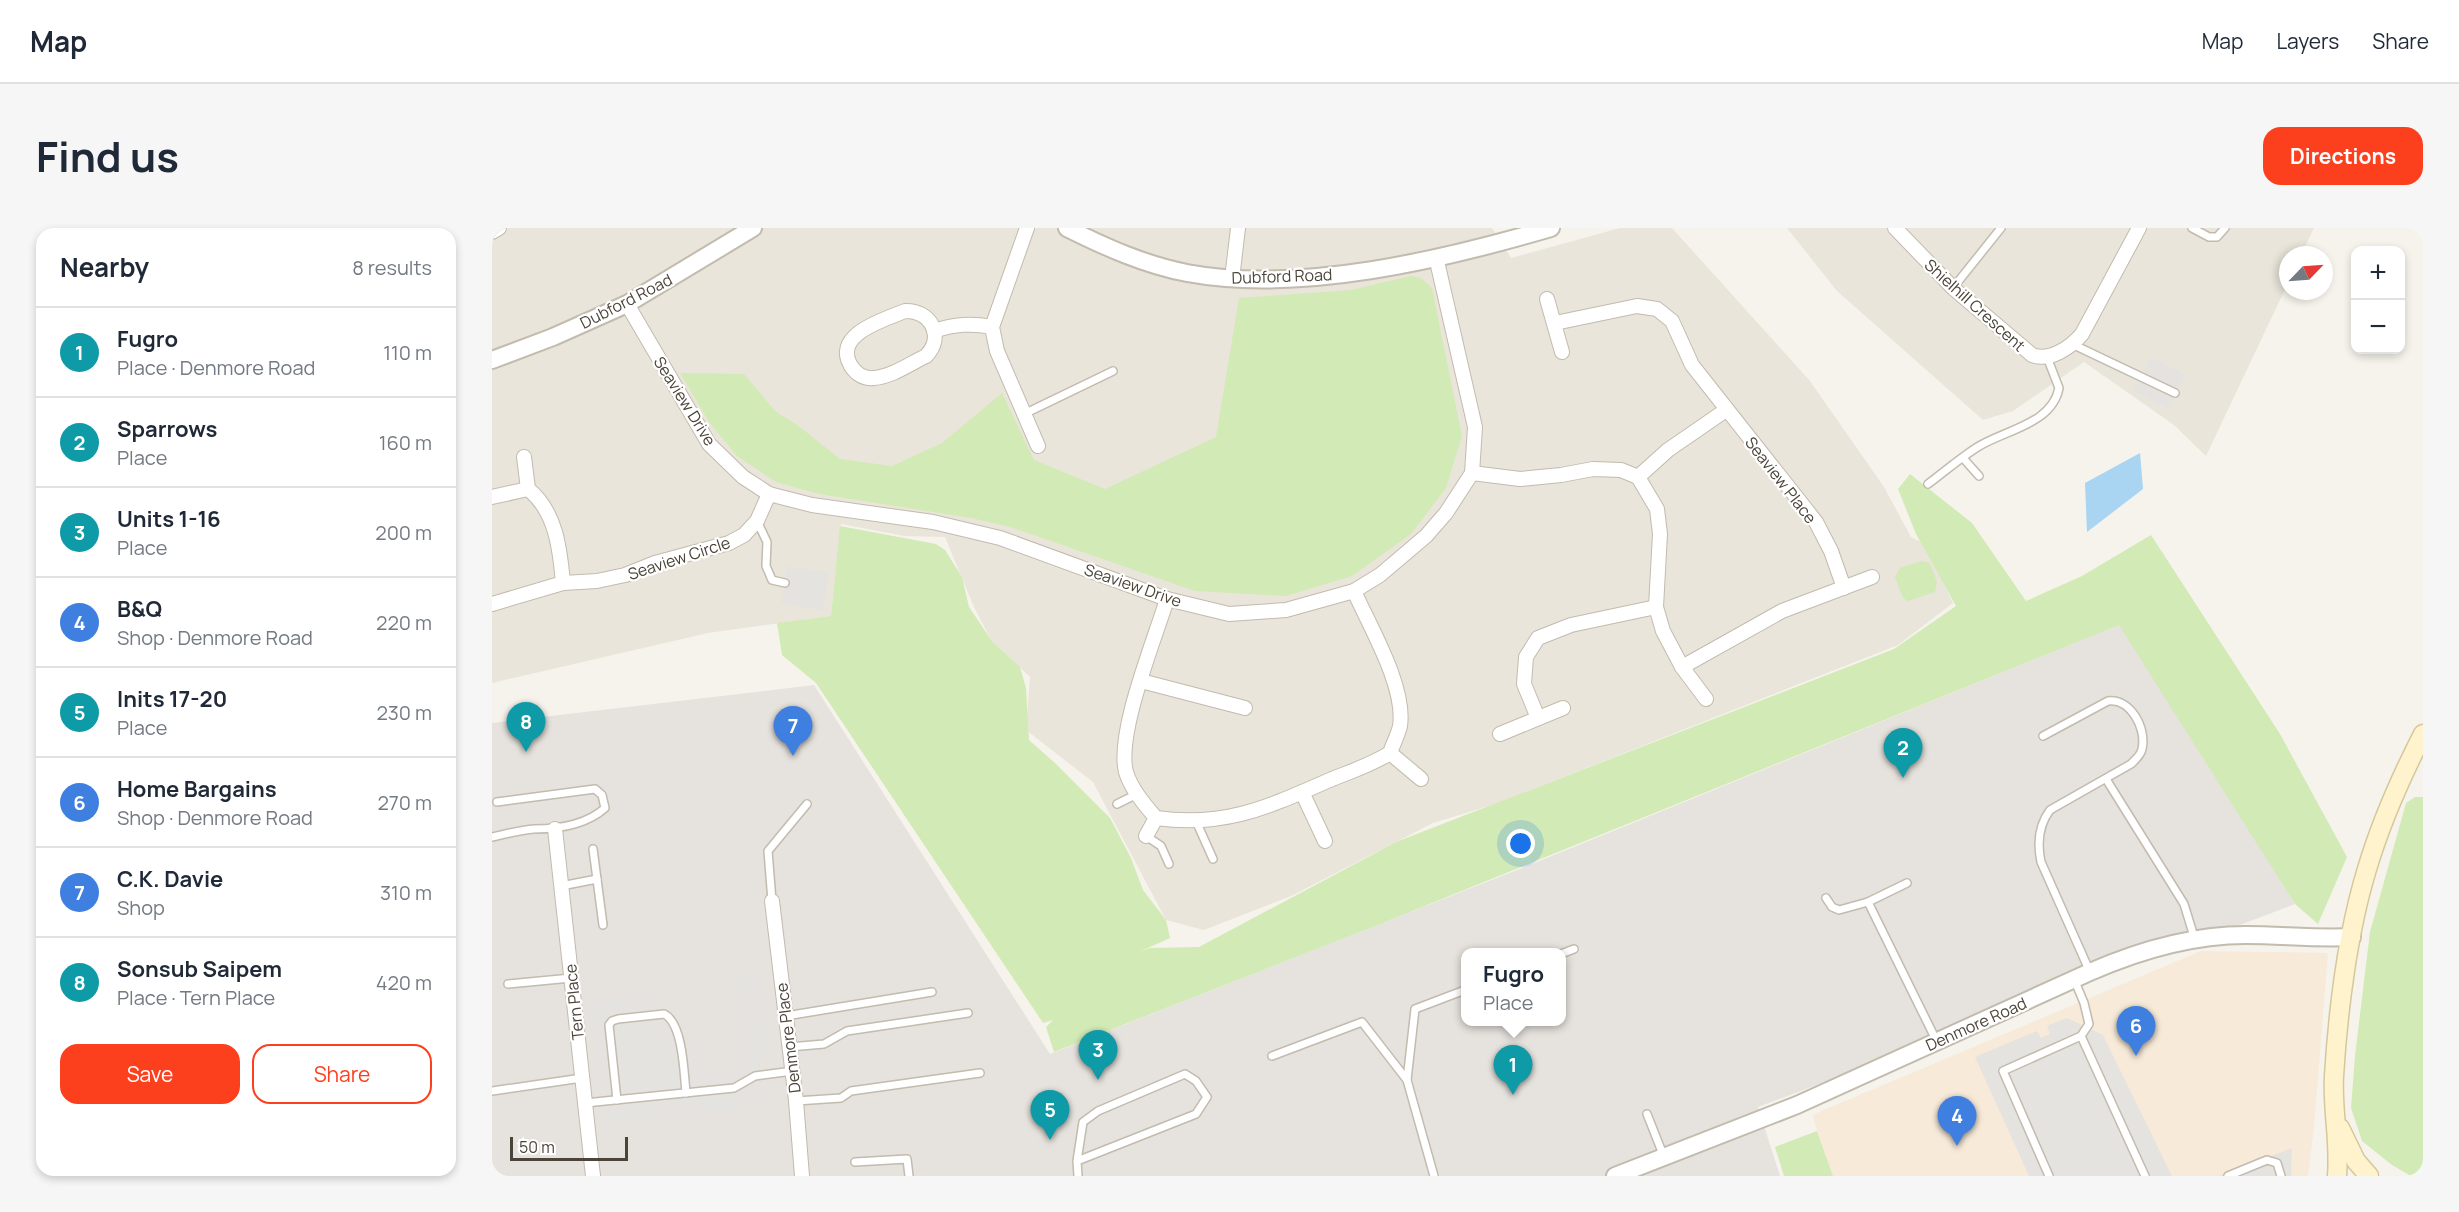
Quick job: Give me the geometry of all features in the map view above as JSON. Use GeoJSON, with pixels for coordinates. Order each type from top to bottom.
{"type":"FeatureCollection","features":[{"type":"Feature","properties":{"kind":"main road"},"geometry":{"type":"LineString","coordinates":[[2337,1176],[2336,1059],[2352,938],[2367,869],[2403,773],[2423,734]]}},
{"type":"Feature","properties":{"kind":"main road"},"geometry":{"type":"LineString","coordinates":[[2337,1121],[2356,1161],[2369,1176]]}},
{"type":"Feature","properties":{"kind":"street"},"geometry":{"type":"LineString","coordinates":[[492,232],[499,228]]}},
{"type":"Feature","properties":{"kind":"street","name":"Dubford Road"},"geometry":{"type":"LineString","coordinates":[[492,360],[553,337],[627,304],[753,228]]}},
{"type":"Feature","properties":{"kind":"street"},"geometry":{"type":"LineString","coordinates":[[1027,228],[992,327],[997,351],[1038,446]]}},
{"type":"Feature","properties":{"kind":"street","name":"Dubford Road"},"geometry":{"type":"LineString","coordinates":[[1068,228],[1138,259],[1186,272],[1232,279],[1331,276],[1436,257],[1503,242],[1551,228]]}},
{"type":"Feature","properties":{"kind":"street"},"geometry":{"type":"LineString","coordinates":[[1232,279],[1238,228]]}},
{"type":"Feature","properties":{"kind":"street","name":"Dubford Road"},"geometry":{"type":"LineString","coordinates":[[1503,242],[1520,228]]}},
{"type":"Feature","properties":{"kind":"street","name":"Shielhill Crescent"},"geometry":{"type":"LineString","coordinates":[[1895,228],[1953,288],[2032,355],[2047,357],[2074,345]]}},
{"type":"Feature","properties":{"kind":"street"},"geometry":{"type":"LineString","coordinates":[[2074,345],[2139,228]]}},
{"type":"Feature","properties":{"kind":"street","name":"Seaview Drive"},"geometry":{"type":"LineString","coordinates":[[627,304],[709,444],[743,477],[769,494],[812,506],[933,522],[1000,538],[1167,599],[1229,614],[1286,610],[1354,591],[1380,575],[1426,536],[1446,513],[1472,473],[1475,427],[1436,257]]}},
{"type":"Feature","properties":{"kind":"street"},"geometry":{"type":"LineString","coordinates":[[1547,299],[1562,352]]}},
{"type":"Feature","properties":{"kind":"street","name":"Seaview Place"},"geometry":{"type":"LineString","coordinates":[[1555,323],[1637,306],[1657,309],[1672,321],[1692,365],[1816,522],[1831,551],[1844,588]]}},
{"type":"Feature","properties":{"kind":"street"},"geometry":{"type":"LineString","coordinates":[[905,311],[918,312],[925,316],[934,331],[933,346],[926,356],[882,376],[866,378],[854,370],[849,363],[847,350],[852,338],[862,330],[905,311]]}},
{"type":"Feature","properties":{"kind":"street"},"geometry":{"type":"LineString","coordinates":[[934,331],[956,324],[974,323],[992,327]]}},
{"type":"Feature","properties":{"kind":"street"},"geometry":{"type":"LineString","coordinates":[[1638,477],[1668,450],[1726,410]]}},
{"type":"Feature","properties":{"kind":"street"},"geometry":{"type":"LineString","coordinates":[[524,457],[528,489],[540,498],[560,546],[564,582]]}},
{"type":"Feature","properties":{"kind":"street"},"geometry":{"type":"LineString","coordinates":[[1472,473],[1520,479],[1593,469],[1621,470],[1638,477],[1657,509],[1660,534],[1656,607],[1663,631],[1682,667],[1706,699]]}},
{"type":"Feature","properties":{"kind":"street"},"geometry":{"type":"LineString","coordinates":[[492,497],[528,489]]}},
{"type":"Feature","properties":{"kind":"street","name":"Seaview Circle"},"geometry":{"type":"LineString","coordinates":[[492,604],[564,582],[597,581],[626,575],[655,563],[729,543],[744,535],[757,521],[769,494]]}},
{"type":"Feature","properties":{"kind":"street"},"geometry":{"type":"LineString","coordinates":[[1682,667],[1782,611],[1872,577]]}},
{"type":"Feature","properties":{"kind":"street"},"geometry":{"type":"LineString","coordinates":[[1167,599],[1128,721],[1125,759],[1126,773],[1137,794],[1156,818],[1182,822],[1219,819],[1257,811],[1359,770],[1390,753],[1400,728],[1400,704],[1396,687],[1354,591]]}},
{"type":"Feature","properties":{"kind":"street"},"geometry":{"type":"LineString","coordinates":[[1538,718],[1524,684],[1526,657],[1538,638],[1571,625],[1656,607]]}},
{"type":"Feature","properties":{"kind":"street"},"geometry":{"type":"LineString","coordinates":[[1141,681],[1245,708]]}},
{"type":"Feature","properties":{"kind":"street"},"geometry":{"type":"LineString","coordinates":[[1500,734],[1563,708]]}},
{"type":"Feature","properties":{"kind":"street"},"geometry":{"type":"LineString","coordinates":[[1390,753],[1421,779]]}},
{"type":"Feature","properties":{"kind":"street"},"geometry":{"type":"LineString","coordinates":[[1302,792],[1325,841]]}},
{"type":"Feature","properties":{"kind":"street"},"geometry":{"type":"LineString","coordinates":[[1146,836],[1156,818]]}},
{"type":"Feature","properties":{"kind":"street","name":"Tern Place"},"geometry":{"type":"LineString","coordinates":[[555,829],[593,1176]]}},
{"type":"Feature","properties":{"kind":"street","name":"Denmore Place"},"geometry":{"type":"LineString","coordinates":[[772,901],[796,1101],[802,1176]]}},
{"type":"Feature","properties":{"kind":"street","name":"Denmore Road"},"geometry":{"type":"LineString","coordinates":[[1615,1176],[1638,1172],[1664,1158],[1797,1105],[2090,972],[2129,957],[2195,940],[2243,935],[2352,938]]}},
{"type":"Feature","properties":{"kind":"lane"},"geometry":{"type":"LineString","coordinates":[[1953,288],[2001,228]]}},
{"type":"Feature","properties":{"kind":"lane"},"geometry":{"type":"LineString","coordinates":[[2192,228],[2209,237],[2217,237],[2225,228]]}},
{"type":"Feature","properties":{"kind":"lane"},"geometry":{"type":"LineString","coordinates":[[2074,345],[2175,393]]}},
{"type":"Feature","properties":{"kind":"lane"},"geometry":{"type":"LineString","coordinates":[[1928,484],[1976,448],[2034,420],[2051,408],[2059,388],[2047,357]]}},
{"type":"Feature","properties":{"kind":"lane"},"geometry":{"type":"LineString","coordinates":[[1024,414],[1113,371]]}},
{"type":"Feature","properties":{"kind":"lane"},"geometry":{"type":"LineString","coordinates":[[1963,458],[1979,476]]}},
{"type":"Feature","properties":{"kind":"lane"},"geometry":{"type":"LineString","coordinates":[[757,521],[767,542],[766,566],[772,580],[784,583]]}},
{"type":"Feature","properties":{"kind":"lane"},"geometry":{"type":"LineString","coordinates":[[2043,736],[2108,701],[2115,700],[2132,710],[2139,726],[2142,748],[2138,757],[2131,764],[2050,810],[2042,824],[2038,847],[2041,862],[2090,972]]}},
{"type":"Feature","properties":{"kind":"lane"},"geometry":{"type":"LineString","coordinates":[[2106,779],[2184,904],[2195,940]]}},
{"type":"Feature","properties":{"kind":"lane"},"geometry":{"type":"LineString","coordinates":[[492,837],[555,829],[597,815],[605,808],[602,795],[595,789],[497,802]]}},
{"type":"Feature","properties":{"kind":"lane"},"geometry":{"type":"LineString","coordinates":[[1117,804],[1137,794]]}},
{"type":"Feature","properties":{"kind":"lane"},"geometry":{"type":"LineString","coordinates":[[772,901],[768,850],[807,804]]}},
{"type":"Feature","properties":{"kind":"lane"},"geometry":{"type":"LineString","coordinates":[[1196,821],[1213,859]]}},
{"type":"Feature","properties":{"kind":"lane"},"geometry":{"type":"LineString","coordinates":[[1146,836],[1161,846],[1169,864]]}},
{"type":"Feature","properties":{"kind":"lane"},"geometry":{"type":"LineString","coordinates":[[593,849],[603,926]]}},
{"type":"Feature","properties":{"kind":"lane"},"geometry":{"type":"LineString","coordinates":[[561,886],[597,879]]}},
{"type":"Feature","properties":{"kind":"lane"},"geometry":{"type":"LineString","coordinates":[[1826,897],[1832,907],[1839,910],[1868,902],[1907,883]]}},
{"type":"Feature","properties":{"kind":"lane"},"geometry":{"type":"LineString","coordinates":[[1868,902],[1937,1042]]}},
{"type":"Feature","properties":{"kind":"lane"},"geometry":{"type":"LineString","coordinates":[[1566,952],[1574,949]]}},
{"type":"Feature","properties":{"kind":"lane"},"geometry":{"type":"LineString","coordinates":[[508,984],[572,978]]}},
{"type":"Feature","properties":{"kind":"lane"},"geometry":{"type":"LineString","coordinates":[[2049,1176],[2003,1071],[2081,1036],[2089,1024],[2084,1003],[2074,980]]}},
{"type":"Feature","properties":{"kind":"lane"},"geometry":{"type":"LineString","coordinates":[[786,1016],[932,992]]}},
{"type":"Feature","properties":{"kind":"lane"},"geometry":{"type":"LineString","coordinates":[[1407,1080],[1415,1009],[1461,992]]}},
{"type":"Feature","properties":{"kind":"lane"},"geometry":{"type":"LineString","coordinates":[[789,1047],[824,1044],[847,1031],[968,1013]]}},
{"type":"Feature","properties":{"kind":"lane"},"geometry":{"type":"LineString","coordinates":[[617,1100],[609,1025],[618,1019],[664,1014],[671,1017],[678,1029],[686,1093]]}},
{"type":"Feature","properties":{"kind":"lane"},"geometry":{"type":"LineString","coordinates":[[1272,1056],[1362,1022],[1407,1080],[1434,1176]]}},
{"type":"Feature","properties":{"kind":"lane"},"geometry":{"type":"LineString","coordinates":[[2081,1036],[2145,1176]]}},
{"type":"Feature","properties":{"kind":"lane"},"geometry":{"type":"LineString","coordinates":[[585,1103],[734,1088],[755,1076],[792,1071]]}},
{"type":"Feature","properties":{"kind":"lane"},"geometry":{"type":"LineString","coordinates":[[796,1101],[841,1098],[851,1090],[980,1073]]}},
{"type":"Feature","properties":{"kind":"lane"},"geometry":{"type":"LineString","coordinates":[[1077,1161],[1196,1114],[1207,1097],[1196,1081],[1185,1074],[1098,1111],[1083,1122],[1077,1161],[1078,1176]]}},
{"type":"Feature","properties":{"kind":"lane"},"geometry":{"type":"LineString","coordinates":[[492,1091],[582,1078]]}},
{"type":"Feature","properties":{"kind":"lane"},"geometry":{"type":"LineString","coordinates":[[1647,1114],[1664,1158]]}},
{"type":"Feature","properties":{"kind":"lane"},"geometry":{"type":"LineString","coordinates":[[855,1162],[907,1159],[909,1176]]}},
{"type":"Feature","properties":{"kind":"lane"},"geometry":{"type":"LineString","coordinates":[[2228,1176],[2267,1160],[2277,1163],[2281,1176]]}},
{"type":"Feature","properties":{"kind":"shaded area"},"geometry":{"type":"Polygon","coordinates":[[[492,228],[1492,228],[1511,258],[1620,228],[1672,228],[1810,381],[1884,487],[1911,537],[1925,544],[1953,603],[1898,645],[1495,804],[1433,823],[1291,896],[1204,930],[1166,920],[1093,782],[1026,730],[1030,677],[991,640],[974,607],[945,537],[904,536],[841,524],[831,616],[708,633],[492,683],[492,228]]]}},
{"type":"Feature","properties":{"kind":"shaded area"},"geometry":{"type":"Polygon","coordinates":[[[1787,228],[2314,228],[2305,246],[2279,246],[2280,300],[2206,456],[2174,425],[2084,362],[2013,411],[1983,420],[1837,291],[1787,228]]]}},
{"type":"Feature","properties":{"kind":"shaded area"},"geometry":{"type":"Polygon","coordinates":[[[2151,357],[2186,375],[2168,409],[2133,391],[2151,357]]]}},
{"type":"Feature","properties":{"kind":"shaded area"},"geometry":{"type":"Polygon","coordinates":[[[787,566],[829,572],[823,610],[781,604],[787,566]]]}},
{"type":"Feature","properties":{"kind":"shaded area"},"geometry":{"type":"Polygon","coordinates":[[[2121,624],[2295,904],[1758,1107],[1780,1176],[492,1176],[492,723],[814,685],[1050,1054],[1522,868],[2121,624]]]}},
{"type":"Feature","properties":{"kind":"shaded area"},"geometry":{"type":"Polygon","coordinates":[[[2201,951],[2328,953],[2308,1176],[1833,1176],[1812,1115],[2201,951]]]}},
{"type":"Feature","properties":{"kind":"shaded area"},"geometry":{"type":"Polygon","coordinates":[[[758,972],[770,1058],[758,1060],[767,1099],[734,1110],[603,1124],[588,1002],[650,995],[653,1007],[676,1011],[683,1019],[687,1046],[700,1045],[702,1073],[744,1068],[736,974],[758,972]]]}},
{"type":"Feature","properties":{"kind":"shaded area"},"geometry":{"type":"Polygon","coordinates":[[[2067,1018],[2103,1035],[2172,1176],[2029,1176],[1975,1057],[2037,1031],[2041,1038],[2050,1034],[2047,1026],[2067,1018]]]}},
{"type":"Feature","properties":{"kind":"shaded area"},"geometry":{"type":"Polygon","coordinates":[[[2292,1148],[2291,1176],[2219,1176],[2292,1148]]]}},
{"type":"Feature","properties":{"kind":"green space"},"geometry":{"type":"Polygon","coordinates":[[[1411,276],[1421,278],[1432,288],[1462,436],[1446,488],[1411,534],[1352,576],[1286,596],[1195,591],[1010,527],[971,518],[819,494],[776,482],[737,456],[709,422],[680,373],[744,374],[776,412],[796,424],[840,459],[892,466],[942,443],[1002,393],[1034,460],[1105,489],[1216,437],[1239,298],[1351,290],[1411,276]]]}},
{"type":"Feature","properties":{"kind":"green space"},"geometry":{"type":"Polygon","coordinates":[[[1910,474],[1972,523],[2026,601],[2082,576],[2151,535],[2280,734],[2347,857],[2318,924],[2295,904],[2119,625],[1380,924],[1054,1052],[1046,1027],[1053,1020],[1043,1023],[816,683],[782,655],[777,623],[831,616],[840,526],[936,544],[945,550],[962,577],[969,607],[992,641],[1020,667],[1026,688],[1029,740],[1110,818],[1131,858],[1143,890],[1166,920],[1170,938],[1139,952],[1150,948],[1199,947],[1396,842],[1894,649],[1956,606],[1916,534],[1898,489],[1910,474]]]}},
{"type":"Feature","properties":{"kind":"green space"},"geometry":{"type":"Polygon","coordinates":[[[1922,561],[1930,563],[1937,582],[1935,592],[1908,601],[1903,598],[1895,577],[1900,568],[1922,561]]]}},
{"type":"Feature","properties":{"kind":"green space"},"geometry":{"type":"Polygon","coordinates":[[[2415,797],[2423,797],[2423,1176],[2411,1176],[2392,1165],[2362,1141],[2351,1108],[2370,932],[2406,803],[2415,797]]]}},
{"type":"Feature","properties":{"kind":"green space"},"geometry":{"type":"Polygon","coordinates":[[[1817,1131],[1833,1176],[1784,1176],[1775,1147],[1817,1131]]]}},
{"type":"Feature","properties":{"kind":"water"},"geometry":{"type":"Polygon","coordinates":[[[2140,453],[2143,489],[2087,532],[2085,483],[2140,453]]]}},
{"type":"Feature","properties":{"kind":"place","name":"Sonsub Saipem"},"geometry":{"type":"Point","coordinates":[526,752]}},
{"type":"Feature","properties":{"kind":"place","name":"C.K. Davie"},"geometry":{"type":"Point","coordinates":[793,756]}},
{"type":"Feature","properties":{"kind":"place","name":"Sparrows"},"geometry":{"type":"Point","coordinates":[1903,778]}},
{"type":"Feature","properties":{"kind":"place","name":"Home Bargains"},"geometry":{"type":"Point","coordinates":[2136,1056]}},
{"type":"Feature","properties":{"kind":"place","name":"Units 1-16"},"geometry":{"type":"Point","coordinates":[1098,1080]}},
{"type":"Feature","properties":{"kind":"place","name":"Fugro"},"geometry":{"type":"Point","coordinates":[1513,1095]}},
{"type":"Feature","properties":{"kind":"place","name":"Inits 17-20"},"geometry":{"type":"Point","coordinates":[1050,1140]}},
{"type":"Feature","properties":{"kind":"place","name":"B&Q"},"geometry":{"type":"Point","coordinates":[1957,1146]}}]}
